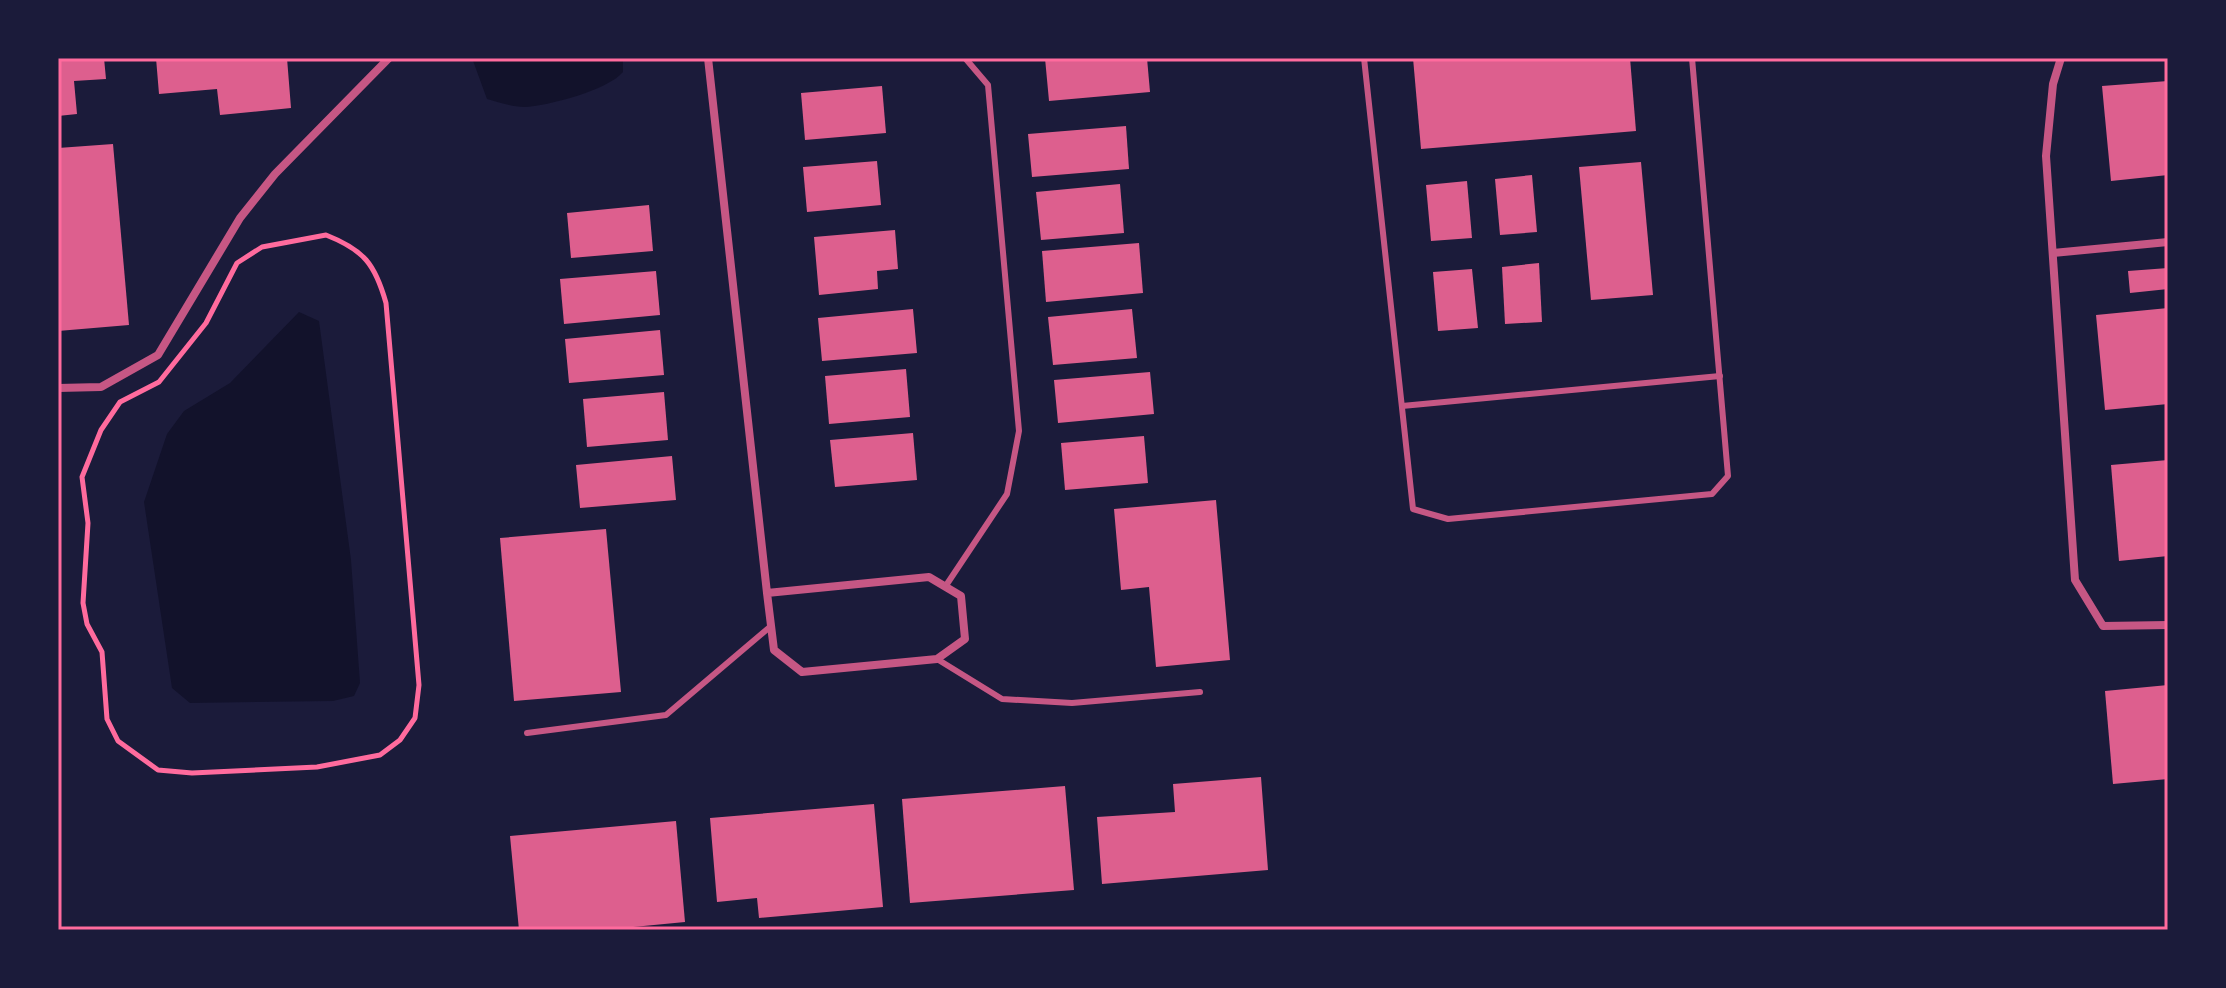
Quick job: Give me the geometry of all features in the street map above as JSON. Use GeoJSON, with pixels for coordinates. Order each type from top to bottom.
{"type":"FeatureCollection","features":[{"type":"Feature","properties":{"kind":"street"},"geometry":{"type":"LineString","coordinates":[[58,388],[101,387],[158,355],[240,218],[275,174],[389,58]]}},
{"type":"Feature","properties":{"kind":"street"},"geometry":{"type":"LineString","coordinates":[[708,58],[767,593],[774,650],[802,672],[937,659],[965,639],[961,596],[947,584],[929,577],[767,593]]}},
{"type":"Feature","properties":{"kind":"street"},"geometry":{"type":"LineString","coordinates":[[2061,58],[2053,84],[2046,156],[2075,580],[2103,626],[2168,625]]}},
{"type":"Feature","properties":{"kind":"street"},"geometry":{"type":"LineString","coordinates":[[2053,253],[2168,242]]}},
{"type":"Feature","properties":{"kind":"lane"},"geometry":{"type":"LineString","coordinates":[[947,584],[1007,494],[1019,431],[988,85],[965,58]]}},
{"type":"Feature","properties":{"kind":"lane"},"geometry":{"type":"LineString","coordinates":[[1364,58],[1413,509],[1448,519],[1712,494],[1728,476],[1692,58]]}},
{"type":"Feature","properties":{"kind":"lane"},"geometry":{"type":"LineString","coordinates":[[1402,406],[1720,376]]}},
{"type":"Feature","properties":{"kind":"lane"},"geometry":{"type":"LineString","coordinates":[[527,733],[666,715],[771,626]]}},
{"type":"Feature","properties":{"kind":"lane"},"geometry":{"type":"LineString","coordinates":[[937,659],[1002,699],[1072,703],[1200,692]]}},
{"type":"Feature","properties":{"kind":"path"},"geometry":{"type":"LineString","coordinates":[[326,235],[357,248],[379,276],[386,303],[419,705],[415,718],[400,740],[380,755],[317,767],[192,773],[158,770],[118,741],[107,719],[102,652],[87,624],[83,603],[88,523],[82,477],[101,430],[120,402],[159,382],[206,323],[237,263],[262,247],[326,235]]}},
{"type":"Feature","properties":{"kind":"shaded area"},"geometry":{"type":"Polygon","coordinates":[[[472,58],[623,58],[623,72],[605,85],[577,96],[519,107],[487,99],[472,58]]]}},
{"type":"Feature","properties":{"kind":"shaded area"},"geometry":{"type":"Polygon","coordinates":[[[299,312],[319,321],[351,560],[360,683],[354,696],[333,701],[190,703],[172,688],[144,502],[167,434],[184,411],[230,383],[299,312]]]}},
{"type":"Feature","properties":{"kind":"building"},"geometry":{"type":"Polygon","coordinates":[[[58,58],[104,58],[106,79],[74,81],[77,114],[58,116],[58,58]]]}},
{"type":"Feature","properties":{"kind":"building"},"geometry":{"type":"Polygon","coordinates":[[[156,58],[287,58],[291,108],[220,115],[217,89],[159,94],[156,58]]]}},
{"type":"Feature","properties":{"kind":"building"},"geometry":{"type":"Polygon","coordinates":[[[1045,58],[1147,58],[1150,92],[1049,101],[1045,58]]]}},
{"type":"Feature","properties":{"kind":"building"},"geometry":{"type":"Polygon","coordinates":[[[1413,58],[1630,58],[1636,131],[1421,149],[1413,58]]]}},
{"type":"Feature","properties":{"kind":"building"},"geometry":{"type":"Polygon","coordinates":[[[2168,81],[2168,175],[2111,181],[2102,86],[2168,81]]]}},
{"type":"Feature","properties":{"kind":"building"},"geometry":{"type":"Polygon","coordinates":[[[882,86],[886,133],[805,140],[801,93],[882,86]]]}},
{"type":"Feature","properties":{"kind":"building"},"geometry":{"type":"Polygon","coordinates":[[[1126,126],[1129,169],[1032,177],[1028,134],[1126,126]]]}},
{"type":"Feature","properties":{"kind":"building"},"geometry":{"type":"Polygon","coordinates":[[[113,144],[129,325],[58,331],[58,148],[113,144]]]}},
{"type":"Feature","properties":{"kind":"building"},"geometry":{"type":"Polygon","coordinates":[[[877,161],[881,205],[807,212],[803,167],[877,161]]]}},
{"type":"Feature","properties":{"kind":"building"},"geometry":{"type":"Polygon","coordinates":[[[1641,162],[1653,295],[1591,300],[1579,167],[1641,162]]]}},
{"type":"Feature","properties":{"kind":"building"},"geometry":{"type":"Polygon","coordinates":[[[1532,175],[1537,232],[1500,235],[1495,179],[1532,175]]]}},
{"type":"Feature","properties":{"kind":"building"},"geometry":{"type":"Polygon","coordinates":[[[1467,181],[1472,238],[1431,241],[1426,185],[1467,181]]]}},
{"type":"Feature","properties":{"kind":"building"},"geometry":{"type":"Polygon","coordinates":[[[1120,184],[1124,233],[1041,240],[1036,192],[1120,184]]]}},
{"type":"Feature","properties":{"kind":"building"},"geometry":{"type":"Polygon","coordinates":[[[649,205],[653,251],[571,258],[567,213],[649,205]]]}},
{"type":"Feature","properties":{"kind":"building"},"geometry":{"type":"Polygon","coordinates":[[[895,230],[898,269],[877,271],[878,289],[819,295],[814,237],[895,230]]]}},
{"type":"Feature","properties":{"kind":"building"},"geometry":{"type":"Polygon","coordinates":[[[1139,243],[1143,293],[1046,302],[1042,251],[1139,243]]]}},
{"type":"Feature","properties":{"kind":"building"},"geometry":{"type":"Polygon","coordinates":[[[1539,263],[1542,322],[1505,324],[1502,267],[1539,263]]]}},
{"type":"Feature","properties":{"kind":"building"},"geometry":{"type":"Polygon","coordinates":[[[2168,268],[2168,289],[2130,293],[2128,271],[2168,268]]]}},
{"type":"Feature","properties":{"kind":"building"},"geometry":{"type":"Polygon","coordinates":[[[1472,269],[1478,328],[1438,331],[1433,272],[1472,269]]]}},
{"type":"Feature","properties":{"kind":"building"},"geometry":{"type":"Polygon","coordinates":[[[656,271],[660,315],[564,324],[560,279],[656,271]]]}},
{"type":"Feature","properties":{"kind":"building"},"geometry":{"type":"Polygon","coordinates":[[[2168,308],[2168,404],[2105,410],[2096,315],[2168,308]]]}},
{"type":"Feature","properties":{"kind":"building"},"geometry":{"type":"Polygon","coordinates":[[[913,309],[917,353],[822,361],[818,318],[913,309]]]}},
{"type":"Feature","properties":{"kind":"building"},"geometry":{"type":"Polygon","coordinates":[[[1132,309],[1137,358],[1053,365],[1048,317],[1132,309]]]}},
{"type":"Feature","properties":{"kind":"building"},"geometry":{"type":"Polygon","coordinates":[[[660,330],[664,375],[569,383],[565,339],[660,330]]]}},
{"type":"Feature","properties":{"kind":"building"},"geometry":{"type":"Polygon","coordinates":[[[906,369],[910,417],[829,424],[825,376],[906,369]]]}},
{"type":"Feature","properties":{"kind":"building"},"geometry":{"type":"Polygon","coordinates":[[[1150,372],[1154,414],[1058,423],[1054,380],[1150,372]]]}},
{"type":"Feature","properties":{"kind":"building"},"geometry":{"type":"Polygon","coordinates":[[[664,392],[668,440],[587,447],[583,399],[664,392]]]}},
{"type":"Feature","properties":{"kind":"building"},"geometry":{"type":"Polygon","coordinates":[[[913,433],[917,480],[835,487],[830,440],[913,433]]]}},
{"type":"Feature","properties":{"kind":"building"},"geometry":{"type":"Polygon","coordinates":[[[1144,436],[1148,483],[1065,490],[1061,443],[1144,436]]]}},
{"type":"Feature","properties":{"kind":"building"},"geometry":{"type":"Polygon","coordinates":[[[672,456],[676,500],[580,508],[576,465],[672,456]]]}},
{"type":"Feature","properties":{"kind":"building"},"geometry":{"type":"Polygon","coordinates":[[[2168,460],[2168,556],[2119,561],[2111,465],[2168,460]]]}},
{"type":"Feature","properties":{"kind":"building"},"geometry":{"type":"Polygon","coordinates":[[[1216,500],[1230,660],[1156,667],[1149,587],[1121,590],[1114,509],[1216,500]]]}},
{"type":"Feature","properties":{"kind":"building"},"geometry":{"type":"Polygon","coordinates":[[[606,529],[621,692],[514,701],[500,538],[606,529]]]}},
{"type":"Feature","properties":{"kind":"building"},"geometry":{"type":"Polygon","coordinates":[[[2168,685],[2168,779],[2113,784],[2105,691],[2168,685]]]}},
{"type":"Feature","properties":{"kind":"building"},"geometry":{"type":"Polygon","coordinates":[[[1261,777],[1268,870],[1102,884],[1097,817],[1175,812],[1173,784],[1261,777]]]}},
{"type":"Feature","properties":{"kind":"building"},"geometry":{"type":"Polygon","coordinates":[[[1065,786],[1074,890],[910,903],[902,799],[1065,786]]]}},
{"type":"Feature","properties":{"kind":"building"},"geometry":{"type":"Polygon","coordinates":[[[874,804],[883,907],[759,918],[757,898],[717,902],[710,818],[874,804]]]}},
{"type":"Feature","properties":{"kind":"building"},"geometry":{"type":"Polygon","coordinates":[[[676,821],[685,922],[602,930],[519,930],[510,836],[676,821]]]}}]}
